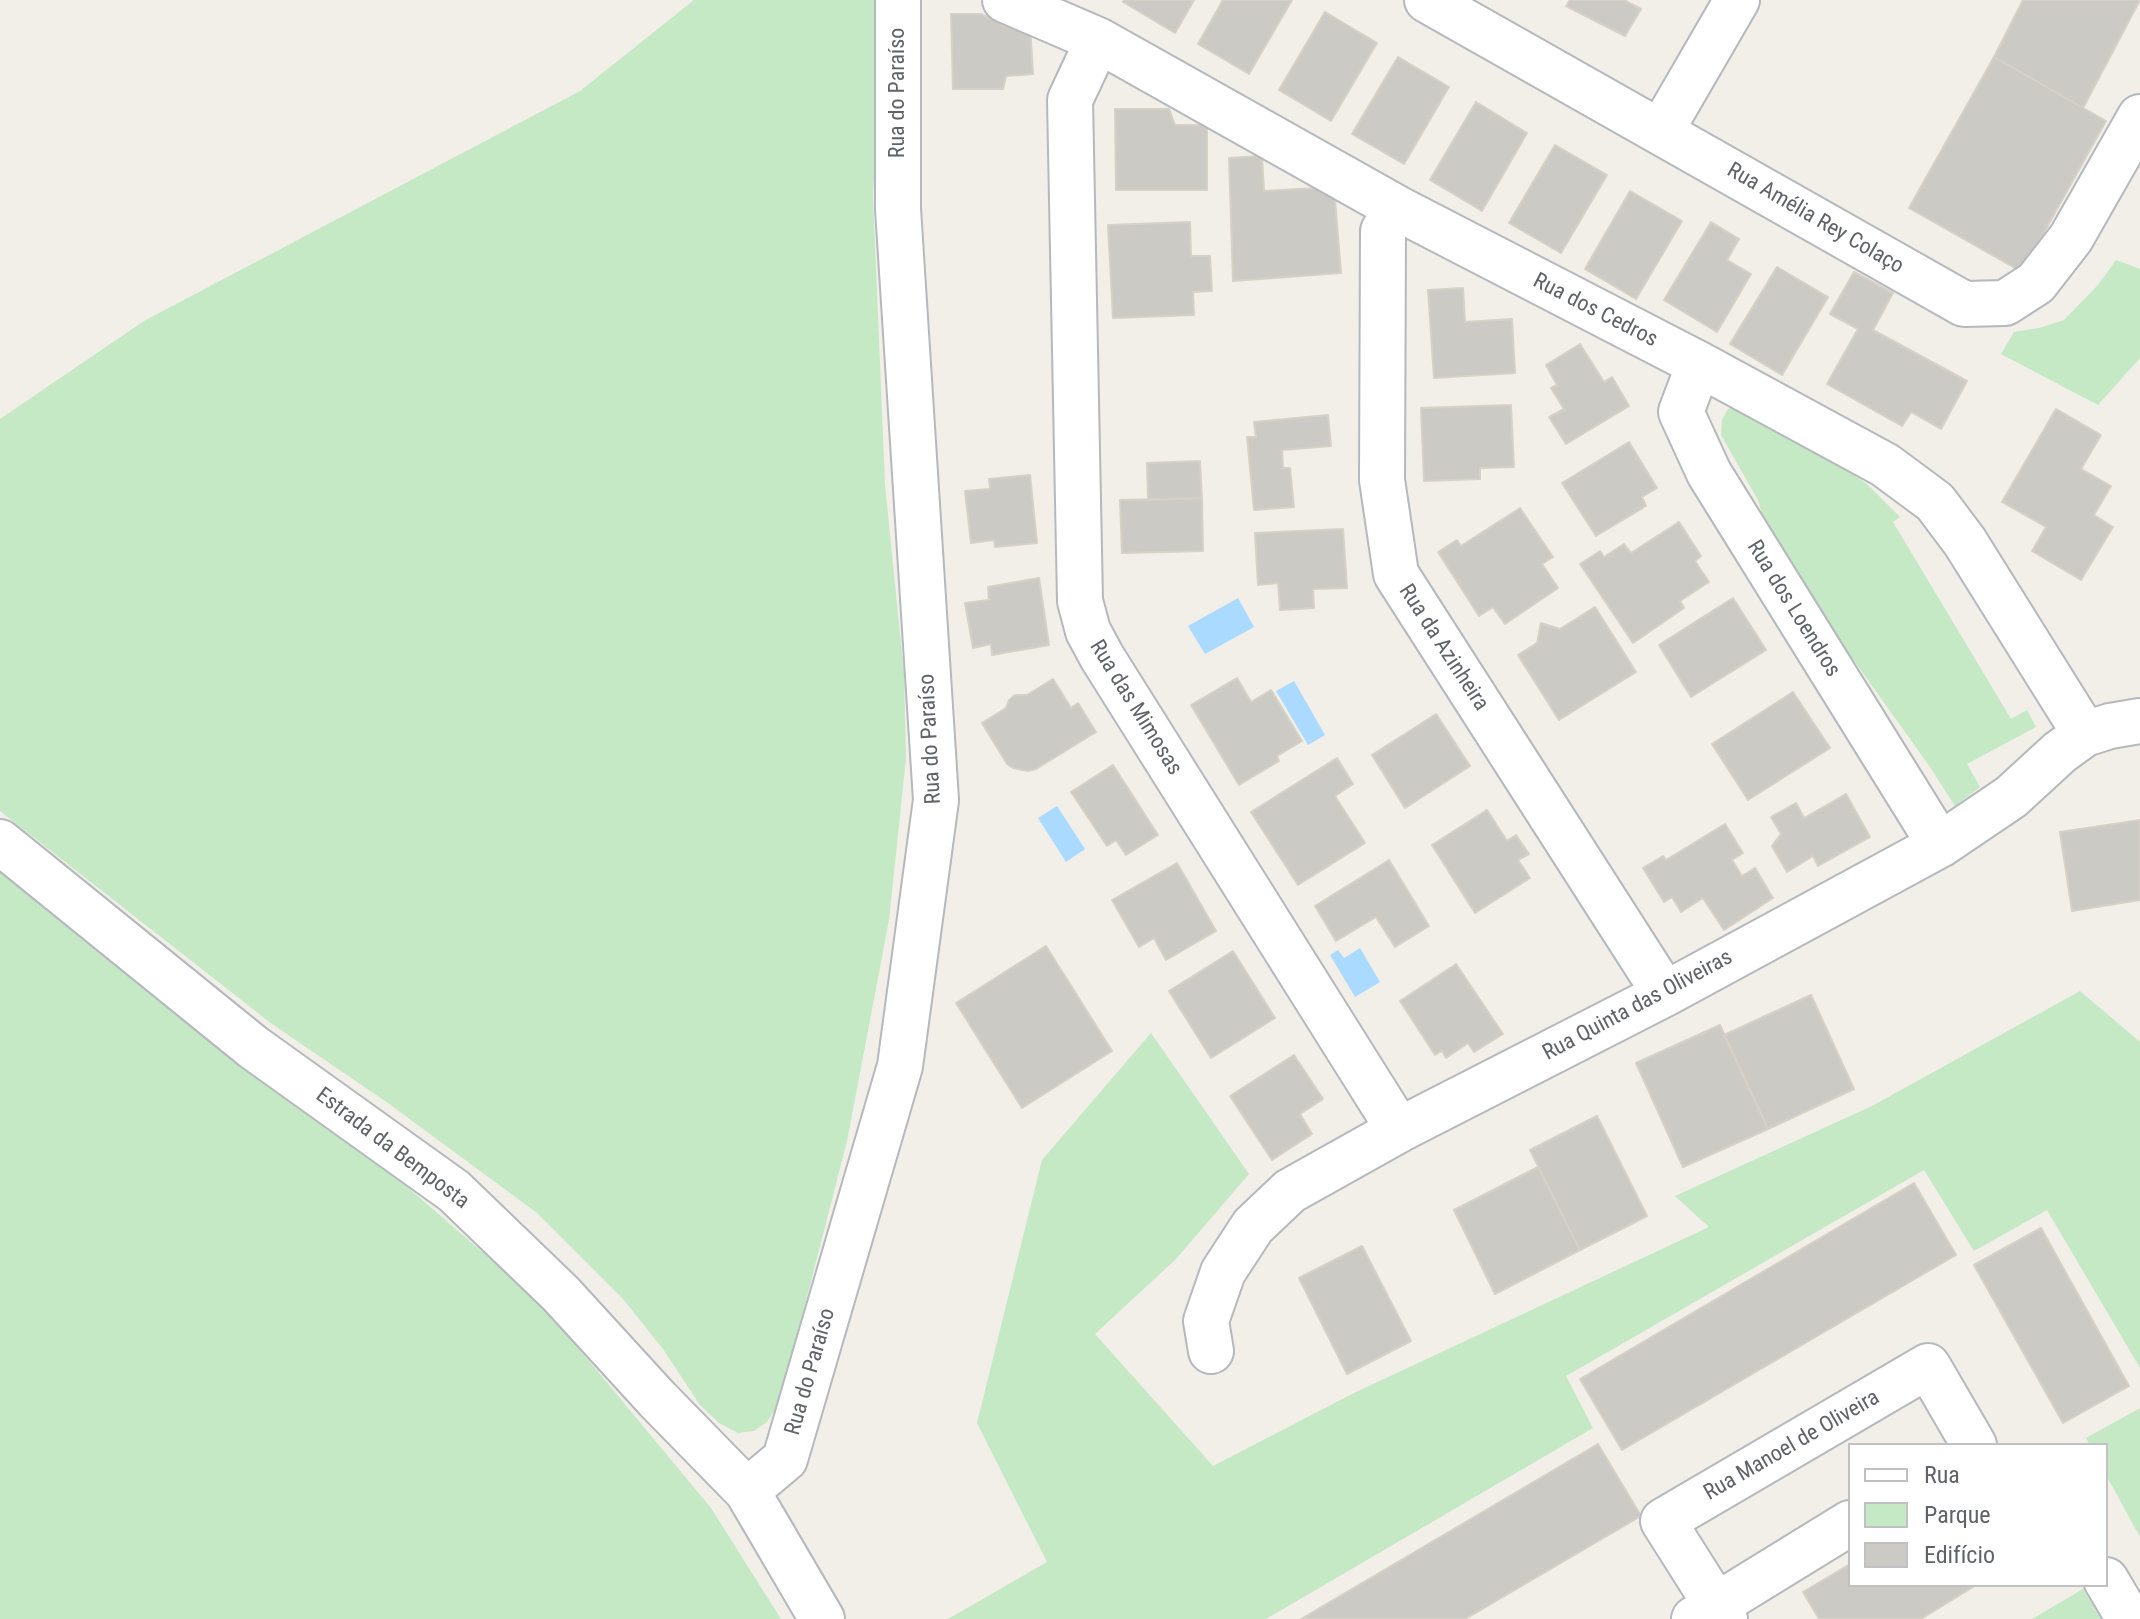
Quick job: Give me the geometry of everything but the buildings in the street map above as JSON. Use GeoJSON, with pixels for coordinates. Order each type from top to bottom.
{"type":"FeatureCollection","features":[{"type":"Feature","properties":{"kind":"street","name":"Rua do Paraíso"},"geometry":{"type":"LineString","coordinates":[[747,1491],[785,1459],[900,1066],[936,800],[898,209],[898,0]]}},
{"type":"Feature","properties":{"kind":"street","name":"Rua dos Cedros"},"geometry":{"type":"LineString","coordinates":[[1005,0],[1098,40],[1397,208],[1699,364],[1885,465],[1935,502],[1965,542],[2085,734]]}},
{"type":"Feature","properties":{"kind":"street","name":"Rua Amélia Rey Colaço"},"geometry":{"type":"LineString","coordinates":[[1427,0],[1964,304],[2005,303],[2036,283],[2071,238],[2140,117]]}},
{"type":"Feature","properties":{"kind":"street"},"geometry":{"type":"LineString","coordinates":[[1661,131],[1737,0]]}},
{"type":"Feature","properties":{"kind":"street","name":"Rua das Mimosas"},"geometry":{"type":"LineString","coordinates":[[1098,40],[1070,100],[1080,601],[1088,631],[1399,1130]]}},
{"type":"Feature","properties":{"kind":"street","name":"Rua da Azinheira"},"geometry":{"type":"LineString","coordinates":[[1397,208],[1383,231],[1382,464],[1396,574],[1665,994]]}},
{"type":"Feature","properties":{"kind":"street","name":"Rua dos Loendros"},"geometry":{"type":"LineString","coordinates":[[1699,364],[1681,412],[1709,473],[1940,845]]}},
{"type":"Feature","properties":{"kind":"street","name":"Rua Quinta das Oliveiras"},"geometry":{"type":"LineString","coordinates":[[1211,1351],[1206,1321],[1223,1272],[1253,1226],[1290,1191],[1399,1130],[1665,994],[1940,845],[2011,797],[2060,752],[2085,734],[2140,721]]}},
{"type":"Feature","properties":{"kind":"street","name":"Estrada da Bemposta"},"geometry":{"type":"LineString","coordinates":[[0,842],[253,1047],[454,1191],[561,1294],[747,1491],[822,1619]]}},
{"type":"Feature","properties":{"kind":"street","name":"Rua Manoel de Oliveira"},"geometry":{"type":"LineString","coordinates":[[1848,1524],[1712,1615],[1663,1521],[1928,1366],[1973,1443]]}},
{"type":"Feature","properties":{"kind":"street"},"geometry":{"type":"LineString","coordinates":[[2108,1583],[2129,1619]]}},
{"type":"Feature","properties":{"kind":"green space"},"geometry":{"type":"Polygon","coordinates":[[[694,0],[885,0],[873,195],[885,485],[904,673],[906,758],[889,920],[847,1141],[780,1402],[767,1422],[754,1431],[738,1433],[719,1423],[700,1405],[663,1349],[623,1299],[537,1213],[388,1103],[272,1024],[0,811],[0,419],[144,321],[580,91],[694,0]]]}},
{"type":"Feature","properties":{"kind":"green space"},"geometry":{"type":"Polygon","coordinates":[[[2116,260],[2140,269],[2140,358],[2098,405],[2001,354],[2014,332],[2064,320],[2098,285],[2116,260]]]}},
{"type":"Feature","properties":{"kind":"green space"},"geometry":{"type":"Polygon","coordinates":[[[1740,405],[1801,437],[1868,485],[1900,517],[1893,522],[2011,719],[2027,710],[2036,727],[1967,764],[1980,787],[1955,806],[1798,582],[1767,530],[1758,500],[1721,435],[1722,420],[1728,409],[1740,405]]]}},
{"type":"Feature","properties":{"kind":"green space"},"geometry":{"type":"Polygon","coordinates":[[[0,868],[405,1185],[541,1303],[711,1508],[781,1619],[0,1619],[0,868]]]}},
{"type":"Feature","properties":{"kind":"green space"},"geometry":{"type":"Polygon","coordinates":[[[2080,991],[2140,1042],[2140,1368],[2047,1210],[1974,1251],[1924,1170],[1566,1376],[1593,1428],[1266,1619],[948,1619],[1047,1562],[977,1423],[1042,1160],[1151,1033],[1249,1174],[1176,1259],[1095,1334],[1213,1466],[1354,1393],[1709,1227],[1675,1196],[1872,1106],[2080,991]]]}},
{"type":"Feature","properties":{"kind":"green space"},"geometry":{"type":"Polygon","coordinates":[[[2140,1408],[2140,1537],[2108,1479],[2108,1443],[2089,1443],[2086,1438],[2140,1408]]]}},
{"type":"Feature","properties":{"kind":"green space"},"geometry":{"type":"Polygon","coordinates":[[[2083,1589],[2101,1619],[2032,1619],[2083,1589]]]}},
{"type":"Feature","properties":{"kind":"water"},"geometry":{"type":"Polygon","coordinates":[[[1238,598],[1254,627],[1205,654],[1188,626],[1238,598]]]}},
{"type":"Feature","properties":{"kind":"water"},"geometry":{"type":"Polygon","coordinates":[[[1294,681],[1325,735],[1308,745],[1276,691],[1294,681]]]}},
{"type":"Feature","properties":{"kind":"water"},"geometry":{"type":"Polygon","coordinates":[[[1057,806],[1085,849],[1066,862],[1038,818],[1057,806]]]}},
{"type":"Feature","properties":{"kind":"water"},"geometry":{"type":"Polygon","coordinates":[[[1360,948],[1380,982],[1355,997],[1330,955],[1338,950],[1344,958],[1360,948]]]}}]}
